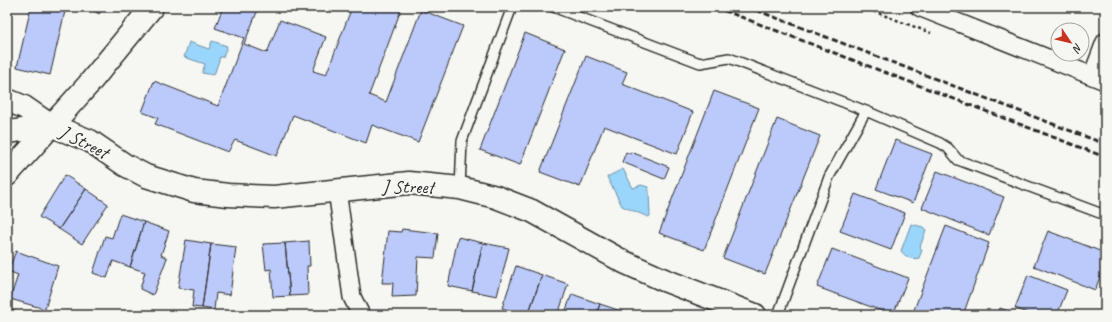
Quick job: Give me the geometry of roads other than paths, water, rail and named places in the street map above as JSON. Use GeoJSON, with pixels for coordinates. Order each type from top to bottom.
{"type":"FeatureCollection","features":[{"type":"Feature","properties":{"kind":"street"},"geometry":{"type":"LineString","coordinates":[[7,175],[88,85],[152,7]]}},
{"type":"Feature","properties":{"kind":"street"},"geometry":{"type":"LineString","coordinates":[[919,7],[1098,79],[1105,42]]}},
{"type":"Feature","properties":{"kind":"street","name":"J Street"},"geometry":{"type":"LineString","coordinates":[[7,100],[24,107],[50,126],[90,141],[125,165],[146,176],[194,191],[228,195],[274,197],[409,183],[460,188],[496,197],[532,211],[630,265],[664,280],[755,315]]}},
{"type":"Feature","properties":{"kind":"street","name":"J Street"},"geometry":{"type":"LineString","coordinates":[[7,131],[10,132],[50,126]]}},
{"type":"Feature","properties":{"kind":"street"},"geometry":{"type":"LineString","coordinates":[[336,190],[352,297],[361,315]]}},
{"type":"Feature","properties":{"kind":"lane"},"geometry":{"type":"LineString","coordinates":[[460,188],[462,142],[512,7]]}},
{"type":"Feature","properties":{"kind":"lane"},"geometry":{"type":"LineString","coordinates":[[552,7],[700,63],[729,58],[866,111],[940,142],[948,148],[958,160],[1105,215]]}},
{"type":"Feature","properties":{"kind":"lane"},"geometry":{"type":"LineString","coordinates":[[778,315],[828,177],[866,111]]}},
{"type":"Feature","properties":{"kind":"water"},"geometry":{"type":"Polygon","coordinates":[[[212,41],[227,46],[223,57],[220,57],[214,75],[202,73],[205,64],[184,57],[189,42],[209,49],[212,41]]]}},
{"type":"Feature","properties":{"kind":"water"},"geometry":{"type":"Polygon","coordinates":[[[623,169],[633,188],[641,185],[648,187],[650,216],[648,217],[622,206],[607,177],[623,169]]]}},
{"type":"Feature","properties":{"kind":"water"},"geometry":{"type":"Polygon","coordinates":[[[911,224],[923,227],[926,230],[920,247],[922,250],[919,258],[914,259],[909,258],[901,251],[911,224]]]}},
{"type":"Feature","properties":{"kind":"railway"},"geometry":{"type":"LineString","coordinates":[[715,7],[1105,157]]}},
{"type":"Feature","properties":{"kind":"railway"},"geometry":{"type":"LineString","coordinates":[[748,7],[1105,144]]}}]}
